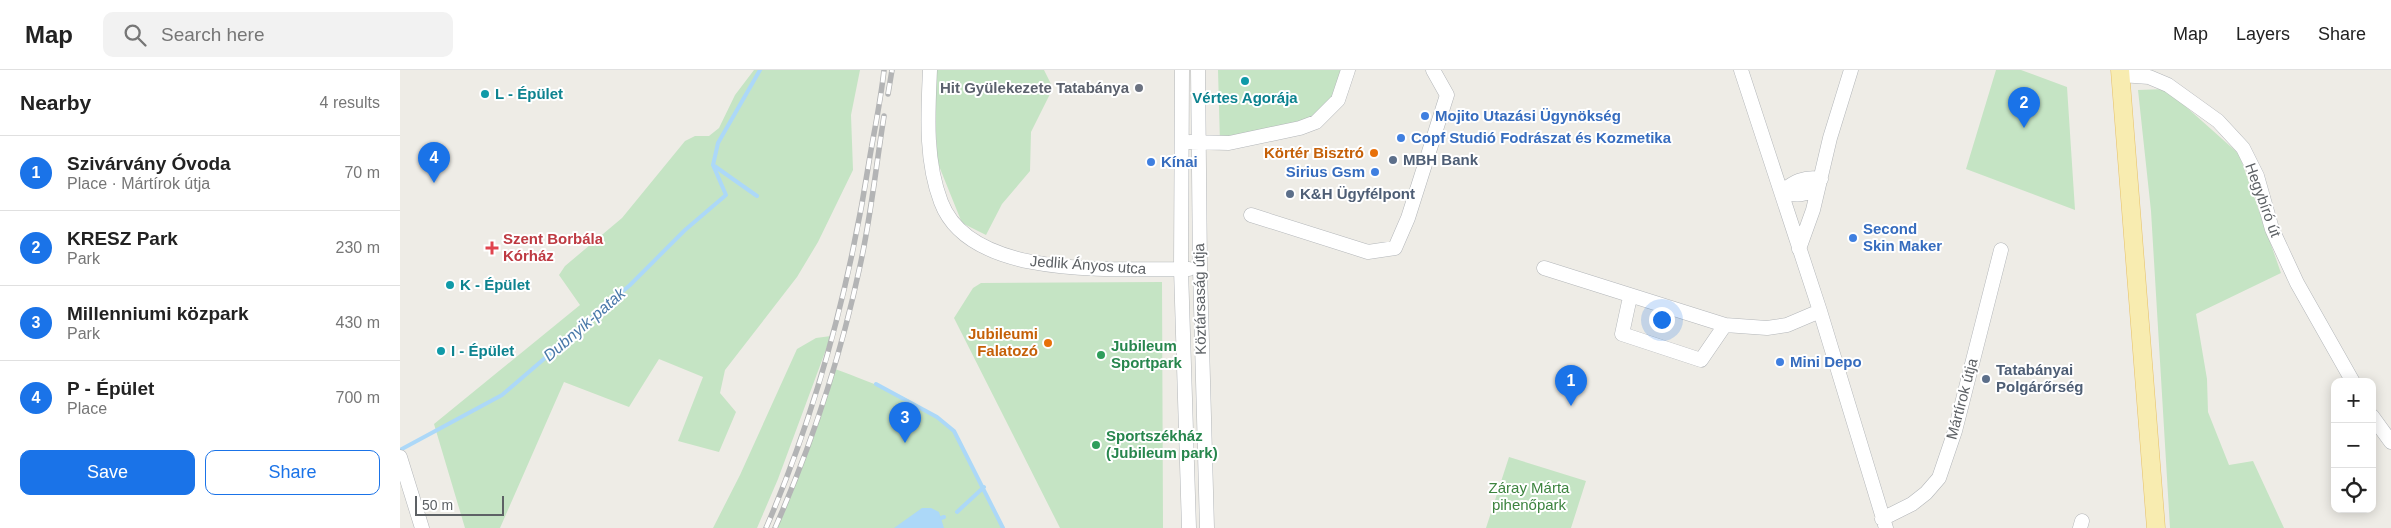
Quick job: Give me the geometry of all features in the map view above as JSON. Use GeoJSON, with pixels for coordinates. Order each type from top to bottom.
{"type":"FeatureCollection","features":[{"type":"Feature","properties":{"kind":"main road"},"geometry":{"type":"LineString","coordinates":[[2120,72],[2156,528]]}},
{"type":"Feature","properties":{"kind":"street","name":"Jedlik Ányos utca"},"geometry":{"type":"LineString","coordinates":[[930,70],[929,149],[934,178],[942,204],[950,218],[968,236],[992,250],[1035,264],[1070,267],[1200,269]]}},
{"type":"Feature","properties":{"kind":"street","name":"Köztársaság útja"},"geometry":{"type":"LineString","coordinates":[[1182,70],[1181,269],[1189,528]]}},
{"type":"Feature","properties":{"kind":"street","name":"Köztársaság útja"},"geometry":{"type":"LineString","coordinates":[[1198,70],[1200,269],[1207,528]]}},
{"type":"Feature","properties":{"kind":"street"},"geometry":{"type":"LineString","coordinates":[[1181,142],[1229,143],[1300,128],[1316,122],[1338,100],[1348,70]]}},
{"type":"Feature","properties":{"kind":"street"},"geometry":{"type":"LineString","coordinates":[[1251,215],[1368,252],[1395,248],[1408,218],[1447,95],[1433,70]]}},
{"type":"Feature","properties":{"kind":"street","name":"Mártírok útja"},"geometry":{"type":"LineString","coordinates":[[1741,70],[1820,311],[1884,523],[1926,493],[1939,478],[1956,431],[2001,250]]}},
{"type":"Feature","properties":{"kind":"street"},"geometry":{"type":"LineString","coordinates":[[1799,249],[1821,179],[1830,138],[1851,70]]}},
{"type":"Feature","properties":{"kind":"street","name":"Hegybíró út"},"geometry":{"type":"LineString","coordinates":[[2120,72],[2148,77],[2168,85],[2218,122],[2243,148],[2257,176],[2272,229],[2297,283],[2351,378]]}},
{"type":"Feature","properties":{"kind":"street"},"geometry":{"type":"LineString","coordinates":[[1781,192],[1797,196],[1813,190],[1821,179]]}},
{"type":"Feature","properties":{"kind":"street"},"geometry":{"type":"LineString","coordinates":[[1544,268],[1725,325],[1767,328],[1787,325],[1820,311]]}},
{"type":"Feature","properties":{"kind":"street"},"geometry":{"type":"LineString","coordinates":[[1630,296],[1622,334],[1701,360],[1725,325]]}},
{"type":"Feature","properties":{"kind":"street"},"geometry":{"type":"LineString","coordinates":[[2376,421],[2391,442]]}},
{"type":"Feature","properties":{"kind":"street"},"geometry":{"type":"LineString","coordinates":[[400,457],[422,528]]}},
{"type":"Feature","properties":{"kind":"green space"},"geometry":{"type":"Polygon","coordinates":[[[754,70],[860,70],[851,115],[853,170],[818,242],[797,277],[725,370],[720,393],[736,412],[719,452],[678,441],[703,377],[659,359],[629,407],[564,382],[500,528],[465,528],[434,424],[580,305],[559,275],[565,266],[622,218],[685,141],[695,136],[709,136],[719,128],[735,95],[754,70]]]}},
{"type":"Feature","properties":{"kind":"green space"},"geometry":{"type":"Polygon","coordinates":[[[936,70],[1044,70],[1053,88],[1031,132],[1030,171],[1002,204],[986,235],[962,223],[937,161],[936,70]]]}},
{"type":"Feature","properties":{"kind":"green space"},"geometry":{"type":"Polygon","coordinates":[[[1218,70],[1348,70],[1316,122],[1220,144],[1218,70]]]}},
{"type":"Feature","properties":{"kind":"green space"},"geometry":{"type":"Polygon","coordinates":[[[1996,70],[2021,70],[2067,87],[2075,210],[1966,169],[1996,70]]]}},
{"type":"Feature","properties":{"kind":"green space"},"geometry":{"type":"Polygon","coordinates":[[[2166,89],[2239,154],[2281,273],[2196,314],[2207,379],[2208,412],[2229,465],[2253,461],[2284,528],[2170,528],[2151,211],[2138,90],[2166,89]]]}},
{"type":"Feature","properties":{"kind":"green space","name":"Jubileum Sportpark"},"geometry":{"type":"Polygon","coordinates":[[[1162,282],[1163,528],[1060,528],[954,318],[973,288],[981,283],[1162,282]]]}},
{"type":"Feature","properties":{"kind":"green space"},"geometry":{"type":"Polygon","coordinates":[[[831,336],[778,479],[757,528],[713,528],[740,475],[797,349],[816,338],[831,336]]]}},
{"type":"Feature","properties":{"kind":"green space"},"geometry":{"type":"Polygon","coordinates":[[[835,369],[867,381],[917,404],[946,425],[958,437],[1003,528],[777,528],[801,468],[835,369]]]}},
{"type":"Feature","properties":{"kind":"green space","name":"Záray Márta pihenőpark"},"geometry":{"type":"Polygon","coordinates":[[[1509,457],[1586,481],[1571,528],[1486,528],[1509,457]]]}},
{"type":"Feature","properties":{"kind":"water"},"geometry":{"type":"Polygon","coordinates":[[[922,508],[931,508],[939,512],[944,528],[894,528],[922,508]]]}},
{"type":"Feature","properties":{"kind":"waterway"},"geometry":{"type":"LineString","coordinates":[[757,196],[713,165],[718,143],[760,70]]}},
{"type":"Feature","properties":{"kind":"waterway","name":"Dubnyik-patak"},"geometry":{"type":"LineString","coordinates":[[400,450],[502,395],[630,285],[685,230],[726,195],[713,165]]}},
{"type":"Feature","properties":{"kind":"waterway"},"geometry":{"type":"LineString","coordinates":[[876,384],[937,417],[954,431],[1003,528]]}},
{"type":"Feature","properties":{"kind":"waterway"},"geometry":{"type":"LineString","coordinates":[[957,512],[984,487]]}},
{"type":"Feature","properties":{"kind":"railway"},"geometry":{"type":"LineString","coordinates":[[766,528],[785,483],[816,392],[842,299],[862,204],[884,70]]}},
{"type":"Feature","properties":{"kind":"railway"},"geometry":{"type":"LineString","coordinates":[[888,94],[892,70]]}},
{"type":"Feature","properties":{"kind":"railway"},"geometry":{"type":"LineString","coordinates":[[775,528],[813,432],[844,333],[864,247],[884,116]]}},
{"type":"Feature","properties":{"kind":"place","name":"Vértes Agorája"},"geometry":{"type":"Point","coordinates":[1245,81]}},
{"type":"Feature","properties":{"kind":"place","name":"Hit Gyülekezete Tatabánya"},"geometry":{"type":"Point","coordinates":[1139,88]}},
{"type":"Feature","properties":{"kind":"place","name":"L - Épület"},"geometry":{"type":"Point","coordinates":[485,94]}},
{"type":"Feature","properties":{"kind":"place","name":"Mojito Utazási Ügynökség"},"geometry":{"type":"Point","coordinates":[1425,116]}},
{"type":"Feature","properties":{"kind":"place","name":"KRESZ Park"},"geometry":{"type":"Point","coordinates":[2024,128]}},
{"type":"Feature","properties":{"kind":"place","name":"Copf Studió Fodrászat és Kozmetika"},"geometry":{"type":"Point","coordinates":[1401,138]}},
{"type":"Feature","properties":{"kind":"place","name":"Körtér Bisztró"},"geometry":{"type":"Point","coordinates":[1374,153]}},
{"type":"Feature","properties":{"kind":"place","name":"MBH Bank"},"geometry":{"type":"Point","coordinates":[1393,160]}},
{"type":"Feature","properties":{"kind":"place","name":"Kínai"},"geometry":{"type":"Point","coordinates":[1151,162]}},
{"type":"Feature","properties":{"kind":"place","name":"Sirius Gsm"},"geometry":{"type":"Point","coordinates":[1375,172]}},
{"type":"Feature","properties":{"kind":"place","name":"P - Épület"},"geometry":{"type":"Point","coordinates":[434,183]}},
{"type":"Feature","properties":{"kind":"place","name":"K&H Ügyfélpont"},"geometry":{"type":"Point","coordinates":[1290,194]}},
{"type":"Feature","properties":{"kind":"place","name":"Second Skin Maker"},"geometry":{"type":"Point","coordinates":[1853,238]}},
{"type":"Feature","properties":{"kind":"place","name":"Szent Borbála Kórház"},"geometry":{"type":"Point","coordinates":[492,248]}},
{"type":"Feature","properties":{"kind":"place","name":"K - Épület"},"geometry":{"type":"Point","coordinates":[450,285]}},
{"type":"Feature","properties":{"kind":"place","name":"Jubileumi Falatozó"},"geometry":{"type":"Point","coordinates":[1048,343]}},
{"type":"Feature","properties":{"kind":"place","name":"I - Épület"},"geometry":{"type":"Point","coordinates":[441,351]}},
{"type":"Feature","properties":{"kind":"place","name":"Jubileum Sportpark"},"geometry":{"type":"Point","coordinates":[1101,355]}},
{"type":"Feature","properties":{"kind":"place","name":"Mini Depo"},"geometry":{"type":"Point","coordinates":[1780,362]}},
{"type":"Feature","properties":{"kind":"place","name":"Tatabányai Polgárőrség"},"geometry":{"type":"Point","coordinates":[1986,379]}},
{"type":"Feature","properties":{"kind":"place","name":"Szivárvány Óvoda"},"geometry":{"type":"Point","coordinates":[1571,406]}},
{"type":"Feature","properties":{"kind":"place","name":"Millenniumi közpark"},"geometry":{"type":"Point","coordinates":[905,443]}},
{"type":"Feature","properties":{"kind":"place","name":"Sportszékház (Jubileum park)"},"geometry":{"type":"Point","coordinates":[1096,445]}}]}
